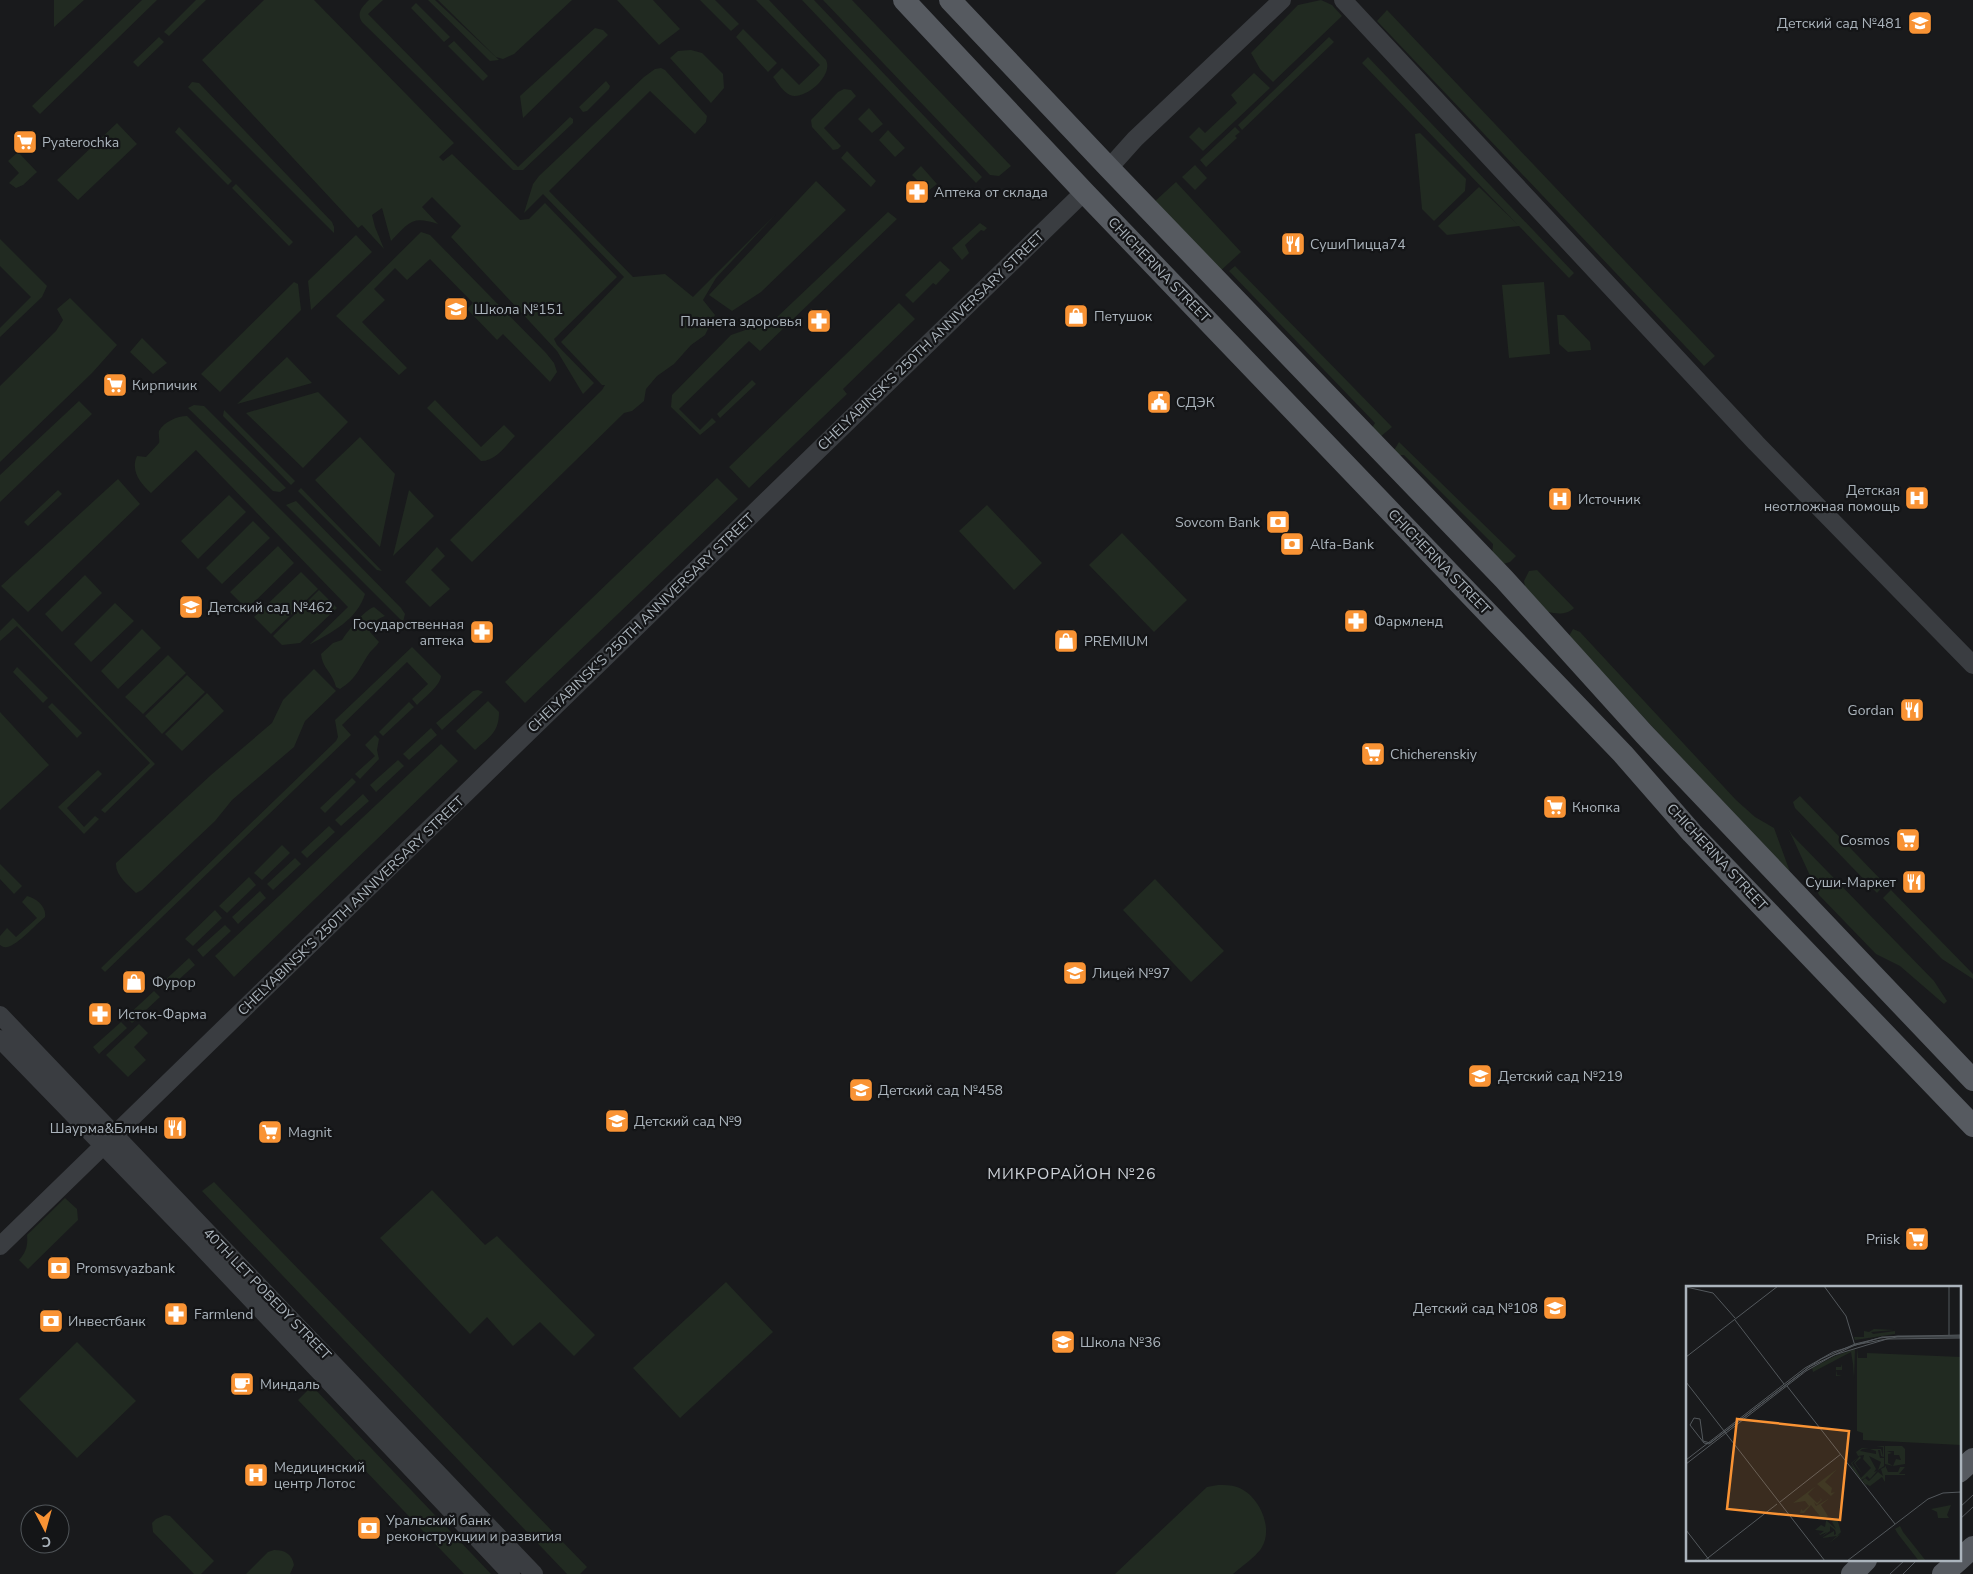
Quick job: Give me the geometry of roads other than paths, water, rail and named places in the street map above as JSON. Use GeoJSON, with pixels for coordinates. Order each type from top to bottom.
{"type":"FeatureCollection","features":[{"type":"Feature","properties":{"kind":"main road","name":"CHICHERINA STREET"},"geometry":{"type":"LineString","coordinates":[[904,0],[1084,192],[1622,754],[1692,833],[1973,1126]]}},
{"type":"Feature","properties":{"kind":"main road"},"geometry":{"type":"LineString","coordinates":[[950,0],[1504,579],[1644,734],[1973,1080]]}},
{"type":"Feature","properties":{"kind":"main road","name":"CHELYABINSK'S 250TH ANNIVERSARY STREET"},"geometry":{"type":"LineString","coordinates":[[1084,192],[1109,168]]}},
{"type":"Feature","properties":{"kind":"main road"},"geometry":{"type":"LineString","coordinates":[[1622,754],[1644,734]]}},
{"type":"Feature","properties":{"kind":"main road"},"geometry":{"type":"LineString","coordinates":[[1960,1471],[1973,1459]]}},
{"type":"Feature","properties":{"kind":"main road"},"geometry":{"type":"LineString","coordinates":[[1960,1559],[1973,1548]]}},
{"type":"Feature","properties":{"kind":"main road"},"geometry":{"type":"LineString","coordinates":[[1852,1574],[1864,1562]]}},
{"type":"Feature","properties":{"kind":"main road"},"geometry":{"type":"LineString","coordinates":[[1943,1574],[1957,1562]]}},
{"type":"Feature","properties":{"kind":"street","name":"CHELYABINSK'S 250TH ANNIVERSARY STREET"},"geometry":{"type":"LineString","coordinates":[[1109,168],[1135,139],[1282,0]]}},
{"type":"Feature","properties":{"kind":"street"},"geometry":{"type":"LineString","coordinates":[[1343,0],[1756,443],[1973,665]]}},
{"type":"Feature","properties":{"kind":"street","name":"CHELYABINSK'S 250TH ANNIVERSARY STREET"},"geometry":{"type":"LineString","coordinates":[[0,1246],[1084,192]]}},
{"type":"Feature","properties":{"kind":"street","name":"40TH LET POBEDY STREET"},"geometry":{"type":"LineString","coordinates":[[0,1015],[110,1140],[314,1354],[534,1574]]}},
{"type":"Feature","properties":{"kind":"street","name":"40TH LET POBEDY STREET"},"geometry":{"type":"LineString","coordinates":[[0,1039],[110,1140]]}},
{"type":"Feature","properties":{"kind":"street","name":"40TH LET POBEDY STREET"},"geometry":{"type":"LineString","coordinates":[[314,1354],[511,1574]]}},
{"type":"Feature","properties":{"kind":"tram line"},"geometry":{"type":"LineString","coordinates":[[1960,1507],[1973,1495]]}},
{"type":"Feature","properties":{"kind":"tram line"},"geometry":{"type":"LineString","coordinates":[[1960,1519],[1973,1507]]}},
{"type":"Feature","properties":{"kind":"tram line"},"geometry":{"type":"LineString","coordinates":[[1890,1574],[1903,1562]]}},
{"type":"Feature","properties":{"kind":"tram line"},"geometry":{"type":"LineString","coordinates":[[1903,1574],[1915,1562]]}},
{"type":"Feature","properties":{"kind":"place","name":"Детский сад №481"},"geometry":{"type":"Point","coordinates":[1920,23]}},
{"type":"Feature","properties":{"kind":"place","name":"Pyaterochka"},"geometry":{"type":"Point","coordinates":[25,142]}},
{"type":"Feature","properties":{"kind":"place","name":"Аптека от склада"},"geometry":{"type":"Point","coordinates":[917,192]}},
{"type":"Feature","properties":{"kind":"place","name":"СушиПицца74"},"geometry":{"type":"Point","coordinates":[1293,244]}},
{"type":"Feature","properties":{"kind":"place","name":"Школа №151"},"geometry":{"type":"Point","coordinates":[456,309]}},
{"type":"Feature","properties":{"kind":"place","name":"Петушок"},"geometry":{"type":"Point","coordinates":[1076,316]}},
{"type":"Feature","properties":{"kind":"place","name":"Планета здоровья"},"geometry":{"type":"Point","coordinates":[819,321]}},
{"type":"Feature","properties":{"kind":"place","name":"Кирпичик"},"geometry":{"type":"Point","coordinates":[115,385]}},
{"type":"Feature","properties":{"kind":"place","name":"СДЭК"},"geometry":{"type":"Point","coordinates":[1159,402]}},
{"type":"Feature","properties":{"kind":"place","name":"Детская неотложная помощь"},"geometry":{"type":"Point","coordinates":[1917,498]}},
{"type":"Feature","properties":{"kind":"place","name":"Источник"},"geometry":{"type":"Point","coordinates":[1560,499]}},
{"type":"Feature","properties":{"kind":"place","name":"Sovcom Bank"},"geometry":{"type":"Point","coordinates":[1278,522]}},
{"type":"Feature","properties":{"kind":"place","name":"Alfa-Bank"},"geometry":{"type":"Point","coordinates":[1292,544]}},
{"type":"Feature","properties":{"kind":"place","name":"Детский сад №462"},"geometry":{"type":"Point","coordinates":[191,607]}},
{"type":"Feature","properties":{"kind":"place","name":"Фармленд"},"geometry":{"type":"Point","coordinates":[1356,621]}},
{"type":"Feature","properties":{"kind":"place","name":"Государственная аптека"},"geometry":{"type":"Point","coordinates":[482,632]}},
{"type":"Feature","properties":{"kind":"place","name":"PREMIUM"},"geometry":{"type":"Point","coordinates":[1066,641]}},
{"type":"Feature","properties":{"kind":"place","name":"Gordan"},"geometry":{"type":"Point","coordinates":[1912,710]}},
{"type":"Feature","properties":{"kind":"place","name":"Chicherenskiy"},"geometry":{"type":"Point","coordinates":[1373,754]}},
{"type":"Feature","properties":{"kind":"place","name":"Кнопка"},"geometry":{"type":"Point","coordinates":[1555,807]}},
{"type":"Feature","properties":{"kind":"place","name":"Cosmos"},"geometry":{"type":"Point","coordinates":[1908,840]}},
{"type":"Feature","properties":{"kind":"place","name":"Суши-Маркет"},"geometry":{"type":"Point","coordinates":[1914,882]}},
{"type":"Feature","properties":{"kind":"place","name":"Лицей №97"},"geometry":{"type":"Point","coordinates":[1075,973]}},
{"type":"Feature","properties":{"kind":"place","name":"Фурор"},"geometry":{"type":"Point","coordinates":[134,982]}},
{"type":"Feature","properties":{"kind":"place","name":"Исток-Фарма"},"geometry":{"type":"Point","coordinates":[100,1014]}},
{"type":"Feature","properties":{"kind":"place","name":"Детский сад №219"},"geometry":{"type":"Point","coordinates":[1480,1076]}},
{"type":"Feature","properties":{"kind":"place","name":"Детский сад №458"},"geometry":{"type":"Point","coordinates":[861,1090]}},
{"type":"Feature","properties":{"kind":"place","name":"Детский сад №9"},"geometry":{"type":"Point","coordinates":[617,1121]}},
{"type":"Feature","properties":{"kind":"place","name":"Шаурма&Блины"},"geometry":{"type":"Point","coordinates":[175,1128]}},
{"type":"Feature","properties":{"kind":"place","name":"Magnit"},"geometry":{"type":"Point","coordinates":[270,1132]}},
{"type":"Feature","properties":{"kind":"place","name":"Priisk"},"geometry":{"type":"Point","coordinates":[1917,1239]}},
{"type":"Feature","properties":{"kind":"place","name":"Promsvyazbank"},"geometry":{"type":"Point","coordinates":[59,1268]}},
{"type":"Feature","properties":{"kind":"place","name":"Детский сад №108"},"geometry":{"type":"Point","coordinates":[1555,1308]}},
{"type":"Feature","properties":{"kind":"place","name":"Farmlend"},"geometry":{"type":"Point","coordinates":[176,1314]}},
{"type":"Feature","properties":{"kind":"place","name":"Инвестбанк"},"geometry":{"type":"Point","coordinates":[51,1321]}},
{"type":"Feature","properties":{"kind":"place","name":"Школа №36"},"geometry":{"type":"Point","coordinates":[1063,1342]}},
{"type":"Feature","properties":{"kind":"place","name":"Миндаль"},"geometry":{"type":"Point","coordinates":[242,1384]}},
{"type":"Feature","properties":{"kind":"place","name":"Медицинский центр Лотос"},"geometry":{"type":"Point","coordinates":[256,1475]}},
{"type":"Feature","properties":{"kind":"place","name":"Уральский банк реконструкции и развития"},"geometry":{"type":"Point","coordinates":[369,1528]}},
{"type":"Feature","properties":{"kind":"district","name":"МИКРОРАЙОН №26"},"geometry":{"type":"Point","coordinates":[1072,1174]}}]}
